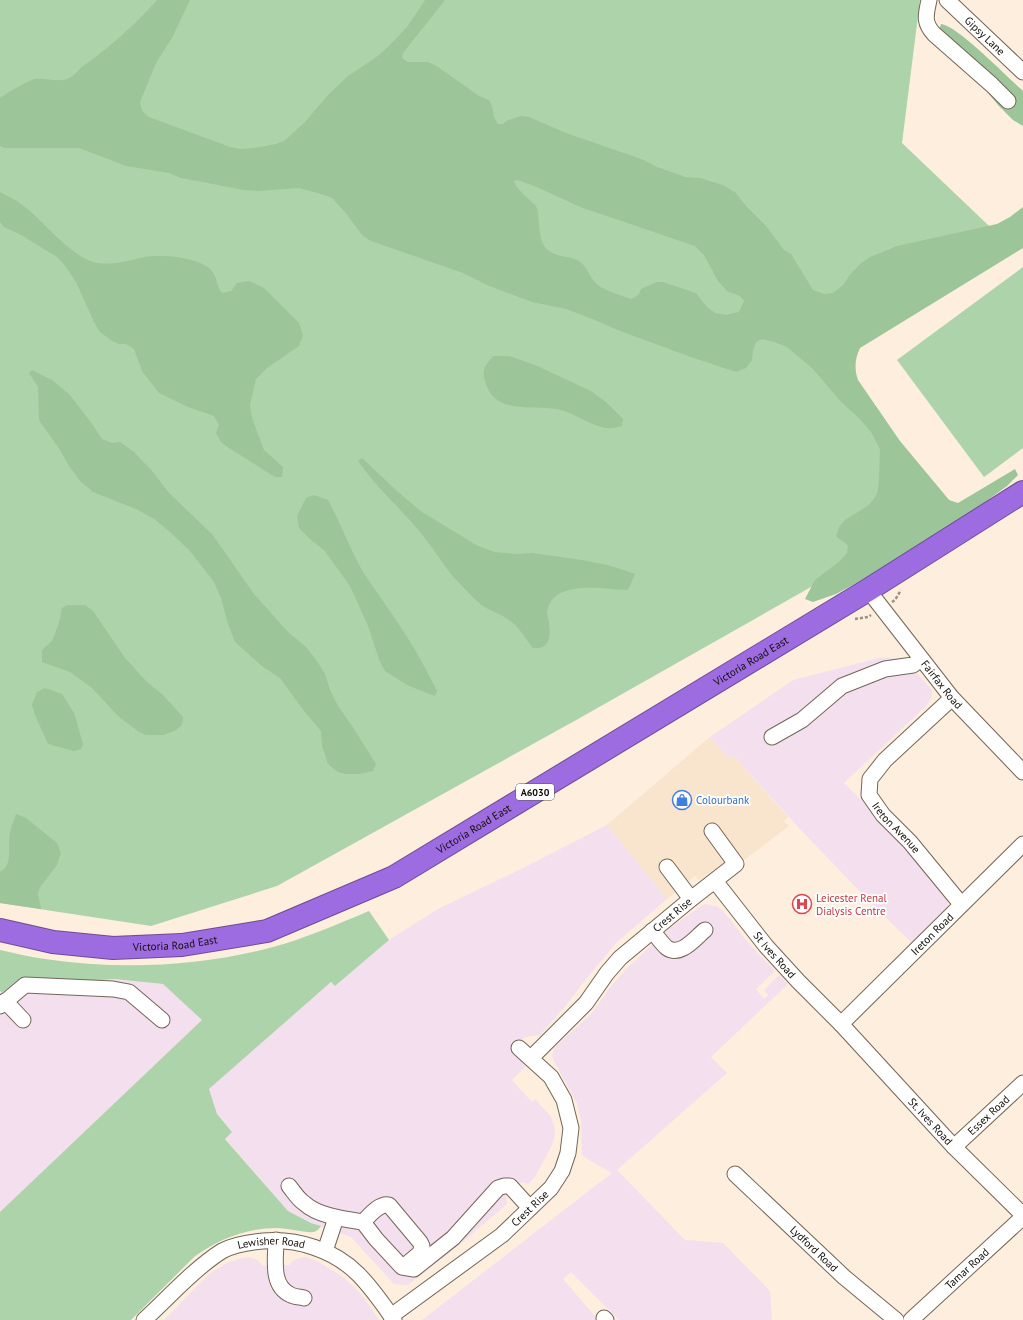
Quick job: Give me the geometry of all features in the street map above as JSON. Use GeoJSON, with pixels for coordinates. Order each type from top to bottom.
{"type":"FeatureCollection","features":[{"type":"Feature","properties":{"kind":"highway","name":"Victoria Road East"},"geometry":{"type":"LineString","coordinates":[[0,930],[53,942],[113,948],[182,945],[267,931],[394,877],[868,590],[1023,492]]}},
{"type":"Feature","properties":{"kind":"street"},"geometry":{"type":"LineString","coordinates":[[930,0],[926,20],[928,27],[1008,101]]}},
{"type":"Feature","properties":{"kind":"street","name":"Gipsy Lane"},"geometry":{"type":"LineString","coordinates":[[947,0],[1023,72]]}},
{"type":"Feature","properties":{"kind":"street","name":"Fairfax Road"},"geometry":{"type":"LineString","coordinates":[[868,590],[952,698],[1023,772]]}},
{"type":"Feature","properties":{"kind":"street"},"geometry":{"type":"LineString","coordinates":[[772,737],[802,720],[842,686],[885,669],[913,665],[921,659]]}},
{"type":"Feature","properties":{"kind":"street","name":"Ireton Avenue"},"geometry":{"type":"LineString","coordinates":[[952,698],[885,760],[870,779],[870,795],[883,815],[910,842],[961,904]]}},
{"type":"Feature","properties":{"kind":"street","name":"Crest Rise"},"geometry":{"type":"LineString","coordinates":[[531,1058],[586,1003],[607,973],[620,958],[736,864],[712,831]]}},
{"type":"Feature","properties":{"kind":"street","name":"Ireton Road"},"geometry":{"type":"LineString","coordinates":[[841,1024],[1023,844]]}},
{"type":"Feature","properties":{"kind":"street"},"geometry":{"type":"LineString","coordinates":[[667,866],[692,899]]}},
{"type":"Feature","properties":{"kind":"street","name":"St Ives Road"},"geometry":{"type":"LineString","coordinates":[[715,881],[766,946],[841,1024]]}},
{"type":"Feature","properties":{"kind":"street"},"geometry":{"type":"LineString","coordinates":[[652,931],[667,948],[675,951],[683,949],[705,930]]}},
{"type":"Feature","properties":{"kind":"street"},"geometry":{"type":"LineString","coordinates":[[23,1020],[3,1004],[25,984],[113,989],[129,992],[162,1020]]}},
{"type":"Feature","properties":{"kind":"street","name":"St. Ives Road"},"geometry":{"type":"LineString","coordinates":[[841,1024],[954,1147],[1023,1216]]}},
{"type":"Feature","properties":{"kind":"street","name":"Crest Rise"},"geometry":{"type":"LineString","coordinates":[[392,1318],[502,1235],[551,1188],[562,1171],[568,1152],[571,1128],[564,1100],[551,1077],[519,1048]]}},
{"type":"Feature","properties":{"kind":"street","name":"Essex Road"},"geometry":{"type":"LineString","coordinates":[[954,1147],[1023,1083]]}},
{"type":"Feature","properties":{"kind":"street","name":"Lydford Road"},"geometry":{"type":"LineString","coordinates":[[735,1174],[844,1277],[896,1320]]}},
{"type":"Feature","properties":{"kind":"street"},"geometry":{"type":"LineString","coordinates":[[289,1186],[304,1203],[320,1212],[336,1218],[363,1222],[376,1239],[402,1267],[414,1269],[453,1238],[498,1188],[510,1186],[530,1208]]}},
{"type":"Feature","properties":{"kind":"street"},"geometry":{"type":"LineString","coordinates":[[363,1222],[381,1206],[385,1204],[389,1205],[422,1246],[420,1253],[402,1267]]}},
{"type":"Feature","properties":{"kind":"street","name":"Tamar Road"},"geometry":{"type":"LineString","coordinates":[[911,1320],[1023,1216]]}},
{"type":"Feature","properties":{"kind":"street"},"geometry":{"type":"LineString","coordinates":[[325,1251],[336,1218]]}},
{"type":"Feature","properties":{"kind":"street"},"geometry":{"type":"LineString","coordinates":[[276,1240],[276,1276],[279,1286],[290,1295],[304,1298]]}},
{"type":"Feature","properties":{"kind":"street","name":"Lewisher Road"},"geometry":{"type":"LineString","coordinates":[[144,1320],[202,1267],[223,1250],[249,1242],[276,1240],[294,1242],[325,1251],[336,1257],[357,1273],[372,1289],[392,1318]]}},
{"type":"Feature","properties":{"kind":"shaded area"},"geometry":{"type":"Polygon","coordinates":[[[879,658],[903,658],[932,690],[932,697],[926,706],[844,783],[915,854],[947,899],[948,907],[912,943],[870,902],[799,828],[734,756],[730,760],[710,737],[793,680],[879,658]]]}},
{"type":"Feature","properties":{"kind":"shaded area"},"geometry":{"type":"Polygon","coordinates":[[[710,737],[730,760],[734,756],[788,817],[784,821],[789,826],[744,860],[737,853],[699,880],[695,876],[667,899],[607,825],[710,737]]]}},
{"type":"Feature","properties":{"kind":"shaded area"},"geometry":{"type":"Polygon","coordinates":[[[607,825],[667,899],[617,942],[564,1008],[540,1035],[525,1037],[512,1051],[526,1066],[512,1080],[532,1102],[535,1099],[551,1117],[554,1125],[555,1135],[552,1145],[535,1177],[528,1184],[522,1182],[513,1189],[506,1195],[507,1204],[459,1245],[408,1285],[394,1284],[351,1237],[311,1223],[288,1211],[225,1138],[232,1132],[217,1114],[209,1089],[331,982],[335,986],[389,940],[438,909],[607,825]]]}},
{"type":"Feature","properties":{"kind":"shaded area"},"geometry":{"type":"Polygon","coordinates":[[[705,904],[718,907],[724,912],[750,945],[775,971],[756,989],[764,999],[768,995],[764,990],[779,975],[788,984],[711,1057],[727,1073],[617,1170],[685,1240],[723,1243],[770,1291],[772,1320],[619,1320],[571,1272],[563,1279],[598,1320],[422,1320],[612,1173],[582,1155],[581,1120],[577,1103],[552,1056],[554,1048],[592,1013],[609,989],[626,969],[669,929],[705,904]]]}},
{"type":"Feature","properties":{"kind":"shaded area"},"geometry":{"type":"Polygon","coordinates":[[[21,978],[75,982],[114,979],[163,984],[203,1020],[0,1212],[0,991],[2,993],[21,978]]]}},
{"type":"Feature","properties":{"kind":"shaded area"},"geometry":{"type":"Polygon","coordinates":[[[250,1257],[257,1260],[263,1266],[289,1265],[294,1260],[306,1257],[317,1261],[343,1277],[356,1289],[379,1320],[164,1320],[210,1273],[227,1263],[250,1257]]]}},
{"type":"Feature","properties":{"kind":"green space"},"geometry":{"type":"Polygon","coordinates":[[[0,0],[920,0],[902,143],[1008,244],[830,359],[954,506],[578,719],[277,886],[151,926],[0,903],[0,0]]]}},
{"type":"Feature","properties":{"kind":"green space"},"geometry":{"type":"Polygon","coordinates":[[[157,0],[190,0],[172,38],[157,61],[140,102],[143,112],[149,117],[230,147],[240,149],[276,144],[284,141],[304,123],[328,95],[348,76],[387,48],[407,27],[425,0],[445,0],[403,53],[402,58],[408,62],[427,62],[435,65],[479,96],[489,100],[494,117],[498,124],[503,124],[508,120],[521,116],[529,117],[566,133],[644,160],[657,167],[686,177],[700,178],[723,185],[736,193],[746,206],[766,226],[784,250],[791,254],[813,290],[824,294],[833,293],[843,285],[860,264],[870,257],[897,246],[997,224],[1010,217],[1023,207],[1023,248],[860,348],[856,364],[858,380],[900,441],[949,500],[958,503],[1015,469],[1018,475],[1007,486],[970,513],[877,572],[836,594],[813,602],[805,599],[815,580],[840,561],[847,553],[848,546],[836,536],[839,527],[845,520],[869,505],[876,496],[879,479],[880,449],[871,432],[858,417],[841,402],[813,369],[787,347],[762,339],[756,342],[752,360],[746,368],[736,372],[615,329],[566,309],[532,302],[489,286],[463,273],[371,241],[363,236],[345,212],[332,198],[321,194],[299,188],[258,191],[243,190],[181,178],[169,173],[126,166],[79,148],[5,148],[0,146],[0,98],[31,80],[62,80],[71,77],[140,19],[157,0]],[[517,180],[514,181],[516,186],[537,208],[541,239],[545,247],[548,251],[556,255],[579,261],[596,284],[611,292],[632,299],[639,294],[641,289],[657,282],[663,282],[696,293],[707,307],[715,313],[726,315],[739,312],[744,301],[740,296],[727,291],[718,281],[704,255],[695,246],[583,208],[517,180]]]}},
{"type":"Feature","properties":{"kind":"green space"},"geometry":{"type":"Polygon","coordinates":[[[941,24],[949,27],[970,42],[1023,91],[1023,126],[1013,120],[998,105],[938,33],[941,24]]]}},
{"type":"Feature","properties":{"kind":"green space"},"geometry":{"type":"Polygon","coordinates":[[[0,192],[21,204],[67,246],[77,254],[87,259],[97,263],[109,264],[152,256],[171,256],[199,262],[207,266],[212,271],[222,293],[231,291],[237,283],[249,281],[264,288],[299,323],[303,335],[299,346],[267,368],[256,379],[250,405],[252,418],[264,450],[283,467],[282,477],[275,477],[221,442],[216,433],[219,425],[214,416],[188,407],[159,393],[142,371],[134,349],[126,344],[119,344],[112,341],[100,332],[76,282],[57,257],[21,235],[4,227],[0,222],[0,192]]]}},
{"type":"Feature","properties":{"kind":"green space"},"geometry":{"type":"Polygon","coordinates":[[[1023,267],[1023,448],[984,477],[897,360],[1023,267]]]}},
{"type":"Feature","properties":{"kind":"green space"},"geometry":{"type":"Polygon","coordinates":[[[493,356],[509,356],[535,365],[591,391],[607,403],[623,419],[622,426],[615,428],[602,427],[561,410],[551,408],[518,407],[498,401],[491,394],[486,384],[484,375],[484,369],[493,356]]]}},
{"type":"Feature","properties":{"kind":"green space"},"geometry":{"type":"Polygon","coordinates":[[[32,370],[52,380],[69,394],[102,439],[112,443],[120,442],[134,452],[153,472],[169,493],[212,534],[254,594],[288,632],[306,647],[317,661],[325,674],[330,690],[338,706],[376,764],[373,771],[359,774],[345,774],[338,772],[328,764],[322,746],[321,731],[304,711],[280,678],[263,667],[235,642],[228,624],[221,598],[214,582],[190,551],[154,519],[136,509],[93,492],[81,482],[39,420],[38,387],[29,373],[32,370]]]}},
{"type":"Feature","properties":{"kind":"green space"},"geometry":{"type":"Polygon","coordinates":[[[362,458],[422,512],[478,546],[495,552],[517,554],[532,553],[607,565],[635,574],[628,590],[586,588],[565,591],[556,596],[550,603],[547,611],[550,629],[548,642],[543,647],[533,648],[521,631],[512,623],[505,617],[483,606],[457,581],[420,532],[365,471],[358,461],[362,458]]]}},
{"type":"Feature","properties":{"kind":"green space"},"geometry":{"type":"Polygon","coordinates":[[[314,495],[328,500],[363,572],[413,646],[437,691],[435,696],[409,686],[385,671],[380,662],[368,626],[350,586],[324,550],[299,528],[297,516],[306,498],[314,495]]]}},
{"type":"Feature","properties":{"kind":"green space"},"geometry":{"type":"Polygon","coordinates":[[[67,605],[85,605],[93,611],[125,658],[183,717],[182,725],[176,730],[164,735],[146,735],[139,732],[119,717],[92,688],[70,672],[42,662],[42,650],[52,641],[59,623],[62,608],[67,605]]]}},
{"type":"Feature","properties":{"kind":"green space"},"geometry":{"type":"Polygon","coordinates":[[[45,688],[62,694],[74,713],[83,744],[81,749],[74,751],[48,744],[32,705],[37,692],[45,688]]]}},
{"type":"Feature","properties":{"kind":"green space"},"geometry":{"type":"Polygon","coordinates":[[[16,814],[26,818],[57,843],[61,853],[57,865],[40,887],[38,894],[41,909],[0,903],[0,872],[7,865],[9,860],[9,838],[16,814]]]}},
{"type":"Feature","properties":{"kind":"green space"},"geometry":{"type":"Polygon","coordinates":[[[369,911],[389,940],[335,986],[331,982],[209,1089],[217,1114],[232,1132],[225,1139],[288,1211],[311,1223],[321,1226],[319,1229],[314,1232],[281,1228],[254,1230],[223,1240],[194,1257],[131,1320],[0,1320],[0,1212],[202,1020],[163,984],[114,979],[75,982],[21,978],[2,993],[0,991],[0,950],[45,959],[102,965],[159,965],[217,959],[273,947],[334,926],[369,911]]]}},
{"type":"Feature","properties":{"kind":"place","name":"Colourbank"},"geometry":{"type":"Point","coordinates":[682,800]}},
{"type":"Feature","properties":{"kind":"place","name":"Leicester Renal Dialysis Centre"},"geometry":{"type":"Point","coordinates":[802,904]}}]}
